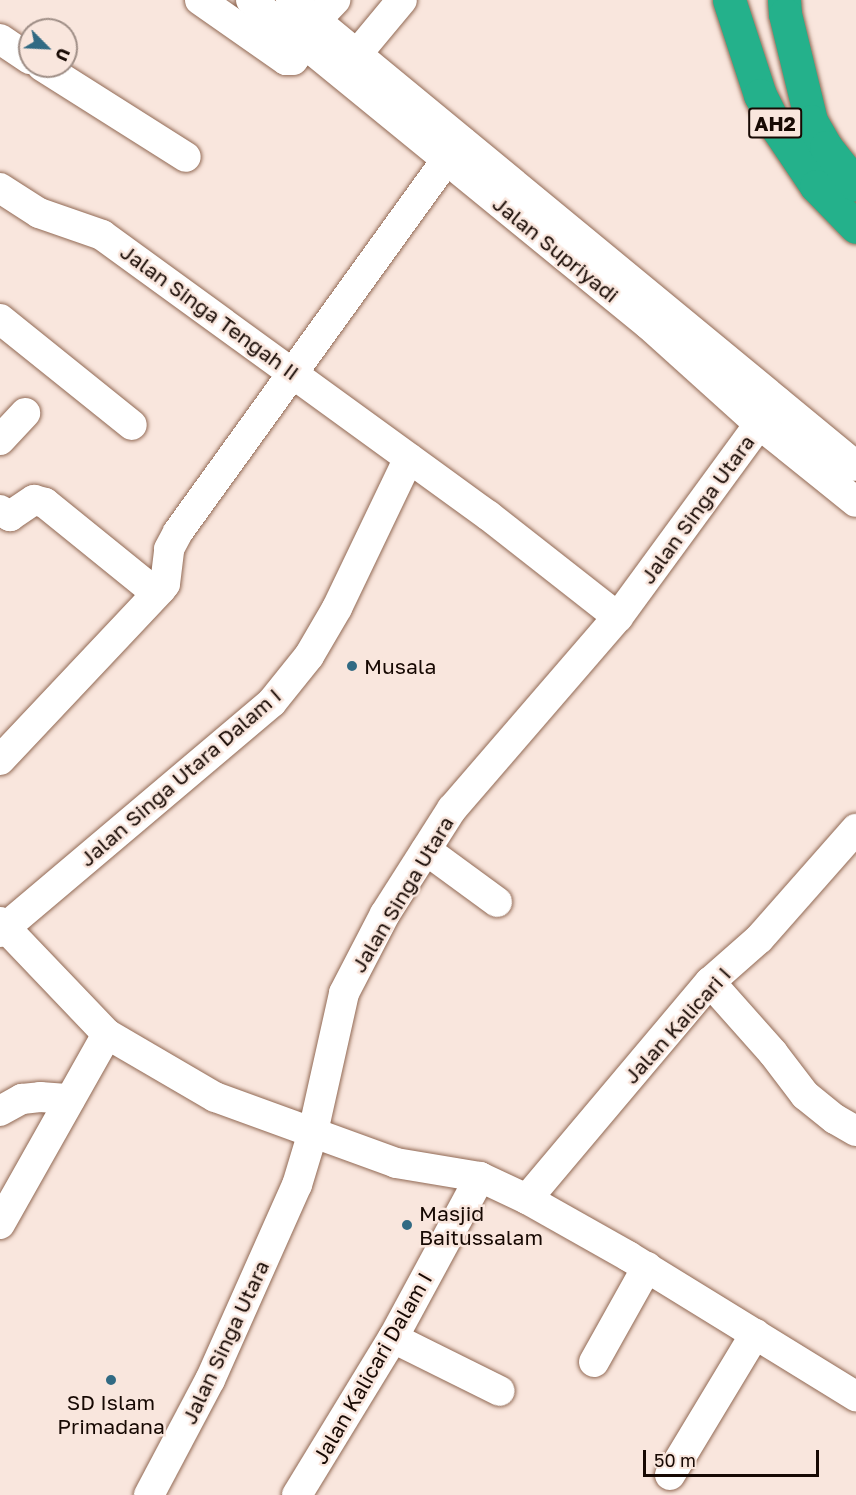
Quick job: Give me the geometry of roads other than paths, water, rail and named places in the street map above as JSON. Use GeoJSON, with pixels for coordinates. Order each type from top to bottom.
{"type":"FeatureCollection","features":[{"type":"Feature","properties":{"kind":"highway","name":"AH2"},"geometry":{"type":"LineString","coordinates":[[729,0],[760,95],[777,128],[816,186],[856,226]]}},
{"type":"Feature","properties":{"kind":"highway","name":"AH2"},"geometry":{"type":"LineString","coordinates":[[784,0],[784,15],[811,121],[826,147],[856,185]]}},
{"type":"Feature","properties":{"kind":"street"},"geometry":{"type":"LineString","coordinates":[[200,0],[286,60],[293,60],[319,21]]}},
{"type":"Feature","properties":{"kind":"street"},"geometry":{"type":"LineString","coordinates":[[357,54],[402,0]]}},
{"type":"Feature","properties":{"kind":"street","name":"Jalan Supriyadi"},"geometry":{"type":"LineString","coordinates":[[274,4],[319,21],[357,54],[453,150]]}},
{"type":"Feature","properties":{"kind":"street","name":"Jalan Supriyadi"},"geometry":{"type":"LineString","coordinates":[[319,21],[453,150],[649,325],[768,412],[856,466]]}},
{"type":"Feature","properties":{"kind":"street"},"geometry":{"type":"LineString","coordinates":[[0,39],[18,50]]}},
{"type":"Feature","properties":{"kind":"street"},"geometry":{"type":"LineString","coordinates":[[61,78],[186,158]]}},
{"type":"Feature","properties":{"kind":"street"},"geometry":{"type":"LineString","coordinates":[[0,760],[165,584],[169,549],[178,532],[453,150]]}},
{"type":"Feature","properties":{"kind":"street","name":"Jalan Singa Tengah II"},"geometry":{"type":"LineString","coordinates":[[3,197],[39,213],[102,235],[294,372],[409,458]]}},
{"type":"Feature","properties":{"kind":"street"},"geometry":{"type":"LineString","coordinates":[[0,319],[132,425]]}},
{"type":"Feature","properties":{"kind":"street","name":"Jalan Supriyadi"},"geometry":{"type":"LineString","coordinates":[[768,412],[856,502]]}},
{"type":"Feature","properties":{"kind":"street","name":"Jalan Singa Utara"},"geometry":{"type":"LineString","coordinates":[[149,1495],[210,1380],[297,1185],[313,1132],[344,993],[385,914],[452,809],[618,617],[768,412]]}},
{"type":"Feature","properties":{"kind":"street"},"geometry":{"type":"LineString","coordinates":[[0,440],[25,413]]}},
{"type":"Feature","properties":{"kind":"street"},"geometry":{"type":"LineString","coordinates":[[409,458],[489,516],[618,617]]}},
{"type":"Feature","properties":{"kind":"street","name":"Jalan Singa Utara Dalam I"},"geometry":{"type":"LineString","coordinates":[[2,927],[272,702],[309,656],[337,608],[409,458]]}},
{"type":"Feature","properties":{"kind":"street"},"geometry":{"type":"LineString","coordinates":[[0,510],[10,516],[34,500],[45,503],[156,594]]}},
{"type":"Feature","properties":{"kind":"street","name":"Jalan Kalicari I"},"geometry":{"type":"LineString","coordinates":[[527,1198],[710,982],[759,939],[856,829]]}},
{"type":"Feature","properties":{"kind":"street"},"geometry":{"type":"LineString","coordinates":[[426,850],[497,902]]}},
{"type":"Feature","properties":{"kind":"street"},"geometry":{"type":"LineString","coordinates":[[2,927],[107,1034],[215,1097],[396,1163],[480,1177],[527,1198],[647,1267],[856,1396]]}},
{"type":"Feature","properties":{"kind":"street"},"geometry":{"type":"LineString","coordinates":[[710,982],[773,1053],[805,1095],[835,1119],[856,1131]]}},
{"type":"Feature","properties":{"kind":"street"},"geometry":{"type":"LineString","coordinates":[[0,1224],[107,1034]]}},
{"type":"Feature","properties":{"kind":"street"},"geometry":{"type":"LineString","coordinates":[[0,1111],[22,1099],[40,1097],[70,1099]]}},
{"type":"Feature","properties":{"kind":"street","name":"Jalan Kalicari Dalam I"},"geometry":{"type":"LineString","coordinates":[[297,1495],[393,1338],[480,1177]]}},
{"type":"Feature","properties":{"kind":"street"},"geometry":{"type":"LineString","coordinates":[[594,1362],[647,1267]]}},
{"type":"Feature","properties":{"kind":"street"},"geometry":{"type":"LineString","coordinates":[[670,1475],[755,1334]]}},
{"type":"Feature","properties":{"kind":"street"},"geometry":{"type":"LineString","coordinates":[[393,1338],[501,1390]]}},
{"type":"Feature","properties":{"kind":"place","name":"Musala"},"geometry":{"type":"Point","coordinates":[352,666]}},
{"type":"Feature","properties":{"kind":"place","name":"Masjid Baitussalam"},"geometry":{"type":"Point","coordinates":[407,1225]}},
{"type":"Feature","properties":{"kind":"place","name":"SD Islam Primadana"},"geometry":{"type":"Point","coordinates":[111,1380]}}]}
